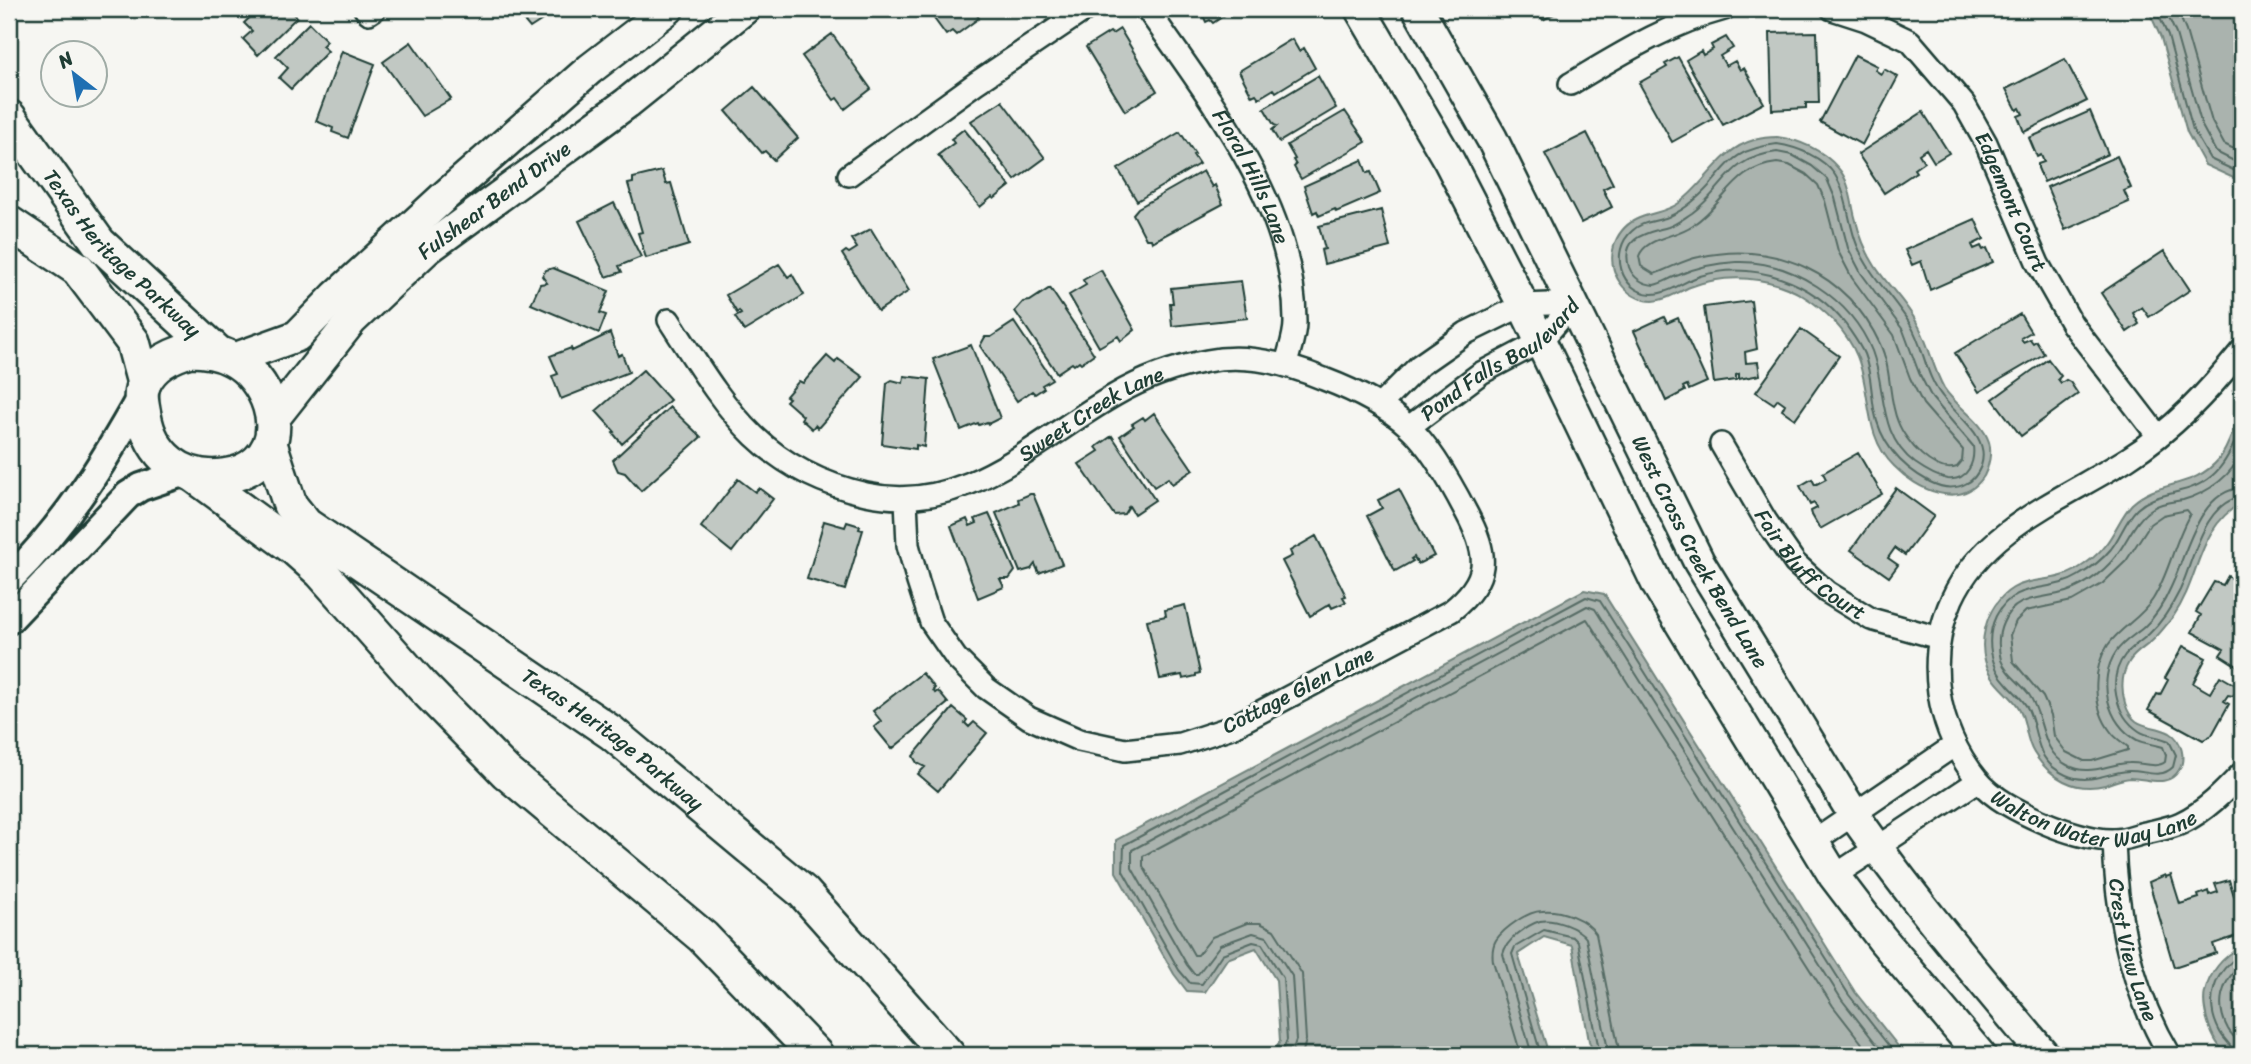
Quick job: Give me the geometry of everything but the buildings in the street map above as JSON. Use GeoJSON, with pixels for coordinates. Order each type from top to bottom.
{"type":"FeatureCollection","features":[{"type":"Feature","properties":{"kind":"main road","name":"Fulshear Bend Drive"},"geometry":{"type":"LineString","coordinates":[[225,356],[297,336],[336,296],[447,194],[590,69],[668,9]]}},
{"type":"Feature","properties":{"kind":"main road","name":"Fulshear Bend Drive"},"geometry":{"type":"LineString","coordinates":[[271,433],[352,320],[426,250],[627,103],[744,9]]}},
{"type":"Feature","properties":{"kind":"main road"},"geometry":{"type":"LineString","coordinates":[[1360,9],[1449,161],[1523,305],[1658,586],[1834,876],[1882,939],[1980,1055]]}},
{"type":"Feature","properties":{"kind":"main road","name":"West Cross Creek Bend Lane"},"geometry":{"type":"LineString","coordinates":[[1418,9],[1492,139],[1699,562],[1877,848],[1921,907],[2044,1055]]}},
{"type":"Feature","properties":{"kind":"main road","name":"Texas Heritage Parkway"},"geometry":{"type":"LineString","coordinates":[[9,117],[99,243],[225,356]]}},
{"type":"Feature","properties":{"kind":"main road"},"geometry":{"type":"LineString","coordinates":[[9,223],[78,269],[133,342],[146,424],[158,452],[170,464],[190,474],[295,549],[321,572],[422,686],[506,772],[703,937],[816,1055]]}},
{"type":"Feature","properties":{"kind":"main road"},"geometry":{"type":"LineString","coordinates":[[142,389],[155,368],[178,354],[201,350],[225,356],[252,375],[265,392],[271,433],[260,460],[247,469],[229,475],[190,474]]}},
{"type":"Feature","properties":{"kind":"main road","name":"Texas Heritage Parkway"},"geometry":{"type":"LineString","coordinates":[[271,433],[290,505],[306,524],[611,733],[803,892],[948,1055]]}},
{"type":"Feature","properties":{"kind":"street"},"geometry":{"type":"LineString","coordinates":[[849,175],[976,83],[1086,9]]}},
{"type":"Feature","properties":{"kind":"street","name":"Floral Hills Lane"},"geometry":{"type":"LineString","coordinates":[[1147,9],[1213,104],[1265,196],[1284,242],[1295,325],[1286,364]]}},
{"type":"Feature","properties":{"kind":"street"},"geometry":{"type":"LineString","coordinates":[[1570,84],[1628,49],[1680,23],[1724,9]]}},
{"type":"Feature","properties":{"kind":"street","name":"Edgemont Court"},"geometry":{"type":"LineString","coordinates":[[1832,9],[1866,20],[1910,41],[1964,104],[1986,143],[2038,264],[2072,324],[2158,436]]}},
{"type":"Feature","properties":{"kind":"street","name":"Pond Falls Boulevard"},"geometry":{"type":"LineString","coordinates":[[1380,405],[1420,365],[1466,333],[1523,305],[1574,303]]}},
{"type":"Feature","properties":{"kind":"street","name":"Pond Falls Boulevard"},"geometry":{"type":"LineString","coordinates":[[1409,427],[1481,373],[1540,342],[1574,303]]}},
{"type":"Feature","properties":{"kind":"street","name":"Sweet Creek Lane"},"geometry":{"type":"LineString","coordinates":[[669,320],[710,383],[744,428],[782,460],[826,482],[866,494],[906,499],[947,493],[987,477],[1116,394],[1161,373],[1209,360],[1286,364],[1339,384],[1380,405],[1409,427],[1449,481],[1477,531],[1483,558],[1480,579]]}},
{"type":"Feature","properties":{"kind":"street","name":"Walton Water Way Lane"},"geometry":{"type":"LineString","coordinates":[[2242,350],[2189,412],[2129,458],[2028,517],[1995,542],[1970,569],[1952,599],[1939,638],[1936,671],[1940,705],[1955,745],[1978,780],[2015,810],[2064,832],[2114,840],[2180,824],[2215,802],[2242,773]]}},
{"type":"Feature","properties":{"kind":"street"},"geometry":{"type":"LineString","coordinates":[[9,580],[41,549],[90,485],[142,389]]}},
{"type":"Feature","properties":{"kind":"street","name":"Fair Bluff Court"},"geometry":{"type":"LineString","coordinates":[[1721,444],[1766,522],[1795,563],[1827,592],[1871,619],[1939,638]]}},
{"type":"Feature","properties":{"kind":"street"},"geometry":{"type":"LineString","coordinates":[[9,620],[128,495],[141,487],[190,474]]}},
{"type":"Feature","properties":{"kind":"street","name":"Cottage Glen Lane"},"geometry":{"type":"LineString","coordinates":[[906,499],[908,545],[918,582],[931,622],[956,658],[986,688],[1029,718],[1079,740],[1125,750],[1180,744],[1232,727],[1451,611],[1470,596],[1480,579]]}},
{"type":"Feature","properties":{"kind":"street"},"geometry":{"type":"LineString","coordinates":[[1813,842],[1955,745]]}},
{"type":"Feature","properties":{"kind":"street"},"geometry":{"type":"LineString","coordinates":[[1834,876],[1978,780]]}},
{"type":"Feature","properties":{"kind":"street","name":"Crest View Lane"},"geometry":{"type":"LineString","coordinates":[[2114,840],[2115,881],[2131,965],[2146,1008],[2170,1055]]}},
{"type":"Feature","properties":{"kind":"water"},"geometry":{"type":"Polygon","coordinates":[[[2148,9],[2242,9],[2242,182],[2205,165],[2187,132],[2161,38],[2148,9]]]}},
{"type":"Feature","properties":{"kind":"water"},"geometry":{"type":"Polygon","coordinates":[[[1777,137],[1802,143],[1818,151],[1842,173],[1848,185],[1861,236],[1872,261],[1917,323],[1944,388],[1986,434],[1990,455],[1984,476],[1974,487],[1963,493],[1951,495],[1927,489],[1904,475],[1884,454],[1873,428],[1862,370],[1853,347],[1834,322],[1803,296],[1776,284],[1733,278],[1704,283],[1652,301],[1634,296],[1626,290],[1615,274],[1612,256],[1615,242],[1631,222],[1679,203],[1722,159],[1742,145],[1757,139],[1777,137]]]}},
{"type":"Feature","properties":{"kind":"water"},"geometry":{"type":"Polygon","coordinates":[[[2242,411],[2242,502],[2215,526],[2173,617],[2155,638],[2131,659],[2123,677],[2122,687],[2128,712],[2143,725],[2174,736],[2180,745],[2181,766],[2174,776],[2163,781],[2130,778],[2105,785],[2083,787],[2064,781],[2047,769],[2034,753],[2019,708],[1995,680],[1987,665],[1983,640],[1989,616],[1995,605],[2013,588],[2067,574],[2092,559],[2106,544],[2128,509],[2142,496],[2198,476],[2209,469],[2223,454],[2242,411]]]}},
{"type":"Feature","properties":{"kind":"water"},"geometry":{"type":"Polygon","coordinates":[[[1584,590],[1604,594],[1855,992],[1905,1055],[1594,1055],[1589,1041],[1572,945],[1544,937],[1518,954],[1549,1055],[1273,1055],[1280,1041],[1276,980],[1256,948],[1227,959],[1205,992],[1187,991],[1174,974],[1116,872],[1116,840],[1584,590]]]}},
{"type":"Feature","properties":{"kind":"water"},"geometry":{"type":"Polygon","coordinates":[[[2242,946],[2242,1055],[2231,1055],[2214,1037],[2204,999],[2207,984],[2214,971],[2229,954],[2242,946]]]}}]}
